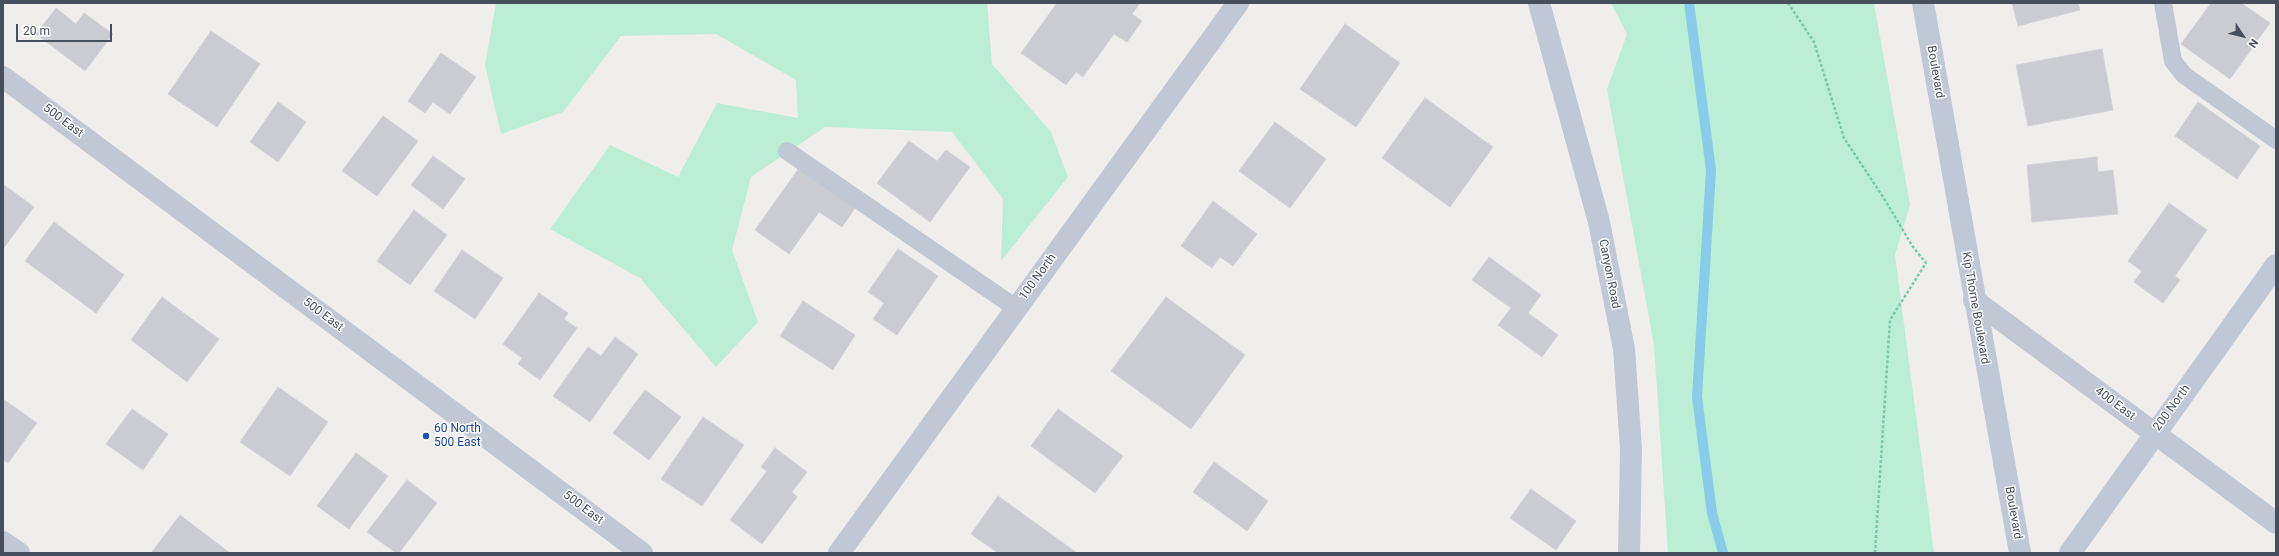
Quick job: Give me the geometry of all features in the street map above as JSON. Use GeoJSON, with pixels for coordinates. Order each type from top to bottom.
{"type":"FeatureCollection","features":[{"type":"Feature","properties":{"kind":"street","name":"100 North"},"geometry":{"type":"LineString","coordinates":[[839,553],[1238,3]]}},
{"type":"Feature","properties":{"kind":"street","name":"Canyon Road"},"geometry":{"type":"LineString","coordinates":[[1539,3],[1599,222],[1624,349],[1631,449],[1629,553]]}},
{"type":"Feature","properties":{"kind":"street","name":"Boulevard"},"geometry":{"type":"LineString","coordinates":[[1923,3],[1947,142]]}},
{"type":"Feature","properties":{"kind":"street","name":"500 East"},"geometry":{"type":"LineString","coordinates":[[3,77],[642,553]]}},
{"type":"Feature","properties":{"kind":"street","name":"Kip Thorne Boulevard"},"geometry":{"type":"LineString","coordinates":[[1947,142],[2006,474]]}},
{"type":"Feature","properties":{"kind":"street","name":"200 North"},"geometry":{"type":"LineString","coordinates":[[2070,553],[2154,433],[2276,265]]}},
{"type":"Feature","properties":{"kind":"street","name":"400 East"},"geometry":{"type":"LineString","coordinates":[[1974,300],[2276,523]]}},
{"type":"Feature","properties":{"kind":"street","name":"Boulevard"},"geometry":{"type":"LineString","coordinates":[[2006,474],[2020,553]]}},
{"type":"Feature","properties":{"kind":"street"},"geometry":{"type":"LineString","coordinates":[[3,542],[19,553]]}},
{"type":"Feature","properties":{"kind":"lane"},"geometry":{"type":"LineString","coordinates":[[2163,3],[2173,61],[2184,75],[2276,140]]}},
{"type":"Feature","properties":{"kind":"lane"},"geometry":{"type":"LineString","coordinates":[[787,151],[1016,308]]}},
{"type":"Feature","properties":{"kind":"path"},"geometry":{"type":"LineString","coordinates":[[1788,3],[1814,42],[1844,138],[1885,200],[1913,247],[1926,263],[1890,320],[1875,553]]}},
{"type":"Feature","properties":{"kind":"green space"},"geometry":{"type":"Polygon","coordinates":[[[496,3],[987,3],[992,64],[1051,132],[1068,177],[1001,261],[1003,199],[952,132],[825,127],[751,177],[732,250],[758,322],[716,367],[640,278],[550,229],[610,145],[678,177],[717,103],[798,118],[796,80],[716,34],[621,36],[563,112],[501,134],[485,65],[496,3]]]}},
{"type":"Feature","properties":{"kind":"green space"},"geometry":{"type":"Polygon","coordinates":[[[1611,3],[1874,3],[1910,205],[1895,255],[1934,553],[1668,553],[1654,345],[1607,89],[1627,34],[1611,3]]]}},
{"type":"Feature","properties":{"kind":"building"},"geometry":{"type":"Polygon","coordinates":[[[1057,3],[1140,3],[1132,14],[1142,21],[1127,42],[1114,34],[1083,77],[1076,72],[1066,85],[1021,53],[1057,3]]]}},
{"type":"Feature","properties":{"kind":"building"},"geometry":{"type":"Polygon","coordinates":[[[2012,3],[2078,3],[2080,10],[2018,26],[2012,3]]]}},
{"type":"Feature","properties":{"kind":"building"},"geometry":{"type":"Polygon","coordinates":[[[2211,3],[2241,3],[2270,23],[2230,79],[2181,44],[2211,3]]]}},
{"type":"Feature","properties":{"kind":"building"},"geometry":{"type":"Polygon","coordinates":[[[56,8],[76,24],[84,13],[113,34],[85,71],[36,34],[56,8]]]}},
{"type":"Feature","properties":{"kind":"building"},"geometry":{"type":"Polygon","coordinates":[[[1345,24],[1400,63],[1356,127],[1300,89],[1345,24]]]}},
{"type":"Feature","properties":{"kind":"building"},"geometry":{"type":"Polygon","coordinates":[[[211,31],[260,64],[217,127],[168,94],[211,31]]]}},
{"type":"Feature","properties":{"kind":"building"},"geometry":{"type":"Polygon","coordinates":[[[2102,49],[2113,110],[2028,126],[2016,65],[2102,49]]]}},
{"type":"Feature","properties":{"kind":"building"},"geometry":{"type":"Polygon","coordinates":[[[441,53],[476,77],[450,114],[433,102],[425,113],[408,101],[441,53]]]}},
{"type":"Feature","properties":{"kind":"building"},"geometry":{"type":"Polygon","coordinates":[[[1425,98],[1493,147],[1450,207],[1382,158],[1425,98]]]}},
{"type":"Feature","properties":{"kind":"building"},"geometry":{"type":"Polygon","coordinates":[[[278,102],[306,122],[278,162],[250,142],[278,102]]]}},
{"type":"Feature","properties":{"kind":"building"},"geometry":{"type":"Polygon","coordinates":[[[2198,102],[2260,146],[2237,179],[2175,136],[2198,102]]]}},
{"type":"Feature","properties":{"kind":"building"},"geometry":{"type":"Polygon","coordinates":[[[383,116],[418,141],[377,196],[342,171],[383,116]]]}},
{"type":"Feature","properties":{"kind":"building"},"geometry":{"type":"Polygon","coordinates":[[[1275,122],[1326,159],[1290,208],[1239,171],[1275,122]]]}},
{"type":"Feature","properties":{"kind":"building"},"geometry":{"type":"Polygon","coordinates":[[[909,141],[937,161],[946,150],[970,167],[930,222],[877,183],[909,141]]]}},
{"type":"Feature","properties":{"kind":"building"},"geometry":{"type":"Polygon","coordinates":[[[433,156],[465,179],[443,209],[411,185],[433,156]]]}},
{"type":"Feature","properties":{"kind":"building"},"geometry":{"type":"Polygon","coordinates":[[[2097,157],[2098,172],[2113,170],[2118,214],[2032,222],[2027,165],[2097,157]]]}},
{"type":"Feature","properties":{"kind":"building"},"geometry":{"type":"Polygon","coordinates":[[[799,168],[855,208],[842,227],[819,212],[789,254],[755,230],[799,168]]]}},
{"type":"Feature","properties":{"kind":"building"},"geometry":{"type":"Polygon","coordinates":[[[3,184],[34,207],[3,249],[3,184]]]}},
{"type":"Feature","properties":{"kind":"building"},"geometry":{"type":"Polygon","coordinates":[[[1213,201],[1257,234],[1233,266],[1220,257],[1212,268],[1181,246],[1213,201]]]}},
{"type":"Feature","properties":{"kind":"building"},"geometry":{"type":"Polygon","coordinates":[[[2169,203],[2207,230],[2175,276],[2180,280],[2163,303],[2134,282],[2142,271],[2128,261],[2169,203]]]}},
{"type":"Feature","properties":{"kind":"building"},"geometry":{"type":"Polygon","coordinates":[[[414,210],[447,235],[410,285],[377,261],[414,210]]]}},
{"type":"Feature","properties":{"kind":"building"},"geometry":{"type":"Polygon","coordinates":[[[54,222],[124,275],[96,313],[25,261],[54,222]]]}},
{"type":"Feature","properties":{"kind":"building"},"geometry":{"type":"Polygon","coordinates":[[[898,249],[938,276],[897,335],[873,319],[884,303],[868,292],[898,249]]]}},
{"type":"Feature","properties":{"kind":"building"},"geometry":{"type":"Polygon","coordinates":[[[462,250],[503,278],[475,319],[434,291],[462,250]]]}},
{"type":"Feature","properties":{"kind":"building"},"geometry":{"type":"Polygon","coordinates":[[[1489,257],[1541,295],[1528,313],[1558,335],[1542,357],[1498,325],[1511,308],[1472,280],[1489,257]]]}},
{"type":"Feature","properties":{"kind":"building"},"geometry":{"type":"Polygon","coordinates":[[[539,293],[568,313],[564,319],[577,328],[540,380],[518,364],[522,358],[503,344],[539,293]]]}},
{"type":"Feature","properties":{"kind":"building"},"geometry":{"type":"Polygon","coordinates":[[[162,297],[219,339],[187,382],[131,340],[162,297]]]}},
{"type":"Feature","properties":{"kind":"building"},"geometry":{"type":"Polygon","coordinates":[[[1166,297],[1245,355],[1191,429],[1111,371],[1166,297]]]}},
{"type":"Feature","properties":{"kind":"building"},"geometry":{"type":"Polygon","coordinates":[[[803,301],[855,335],[833,370],[780,336],[803,301]]]}},
{"type":"Feature","properties":{"kind":"building"},"geometry":{"type":"Polygon","coordinates":[[[615,337],[638,354],[590,422],[553,396],[588,347],[601,356],[615,337]]]}},
{"type":"Feature","properties":{"kind":"building"},"geometry":{"type":"Polygon","coordinates":[[[278,387],[328,422],[290,476],[240,442],[278,387]]]}},
{"type":"Feature","properties":{"kind":"building"},"geometry":{"type":"Polygon","coordinates":[[[645,390],[681,417],[649,460],[613,433],[645,390]]]}},
{"type":"Feature","properties":{"kind":"building"},"geometry":{"type":"Polygon","coordinates":[[[3,399],[37,423],[8,463],[3,460],[3,399]]]}},
{"type":"Feature","properties":{"kind":"building"},"geometry":{"type":"Polygon","coordinates":[[[132,409],[168,434],[143,470],[106,444],[132,409]]]}},
{"type":"Feature","properties":{"kind":"building"},"geometry":{"type":"Polygon","coordinates":[[[1058,409],[1123,456],[1095,493],[1031,446],[1058,409]]]}},
{"type":"Feature","properties":{"kind":"building"},"geometry":{"type":"Polygon","coordinates":[[[703,417],[744,445],[702,506],[661,479],[703,417]]]}},
{"type":"Feature","properties":{"kind":"building"},"geometry":{"type":"Polygon","coordinates":[[[775,448],[807,472],[792,492],[797,497],[762,544],[730,520],[767,471],[761,467],[775,448]]]}},
{"type":"Feature","properties":{"kind":"building"},"geometry":{"type":"Polygon","coordinates":[[[356,453],[388,476],[349,529],[317,506],[356,453]]]}},
{"type":"Feature","properties":{"kind":"building"},"geometry":{"type":"Polygon","coordinates":[[[1214,462],[1268,501],[1247,531],[1193,492],[1214,462]]]}},
{"type":"Feature","properties":{"kind":"building"},"geometry":{"type":"Polygon","coordinates":[[[407,480],[437,503],[399,553],[396,553],[367,532],[407,480]]]}},
{"type":"Feature","properties":{"kind":"building"},"geometry":{"type":"Polygon","coordinates":[[[1531,489],[1576,521],[1556,550],[1510,518],[1531,489]]]}},
{"type":"Feature","properties":{"kind":"building"},"geometry":{"type":"Polygon","coordinates":[[[998,496],[1077,553],[998,553],[971,534],[998,496]]]}},
{"type":"Feature","properties":{"kind":"building"},"geometry":{"type":"Polygon","coordinates":[[[180,515],[230,553],[151,553],[180,515]]]}},
{"type":"Feature","properties":{"kind":"waterway"},"geometry":{"type":"LineString","coordinates":[[1689,3],[1711,170],[1697,397],[1712,513],[1723,553]]}},
{"type":"Feature","properties":{"kind":"place","name":"60 North 500 East"},"geometry":{"type":"Point","coordinates":[426,436]}}]}
